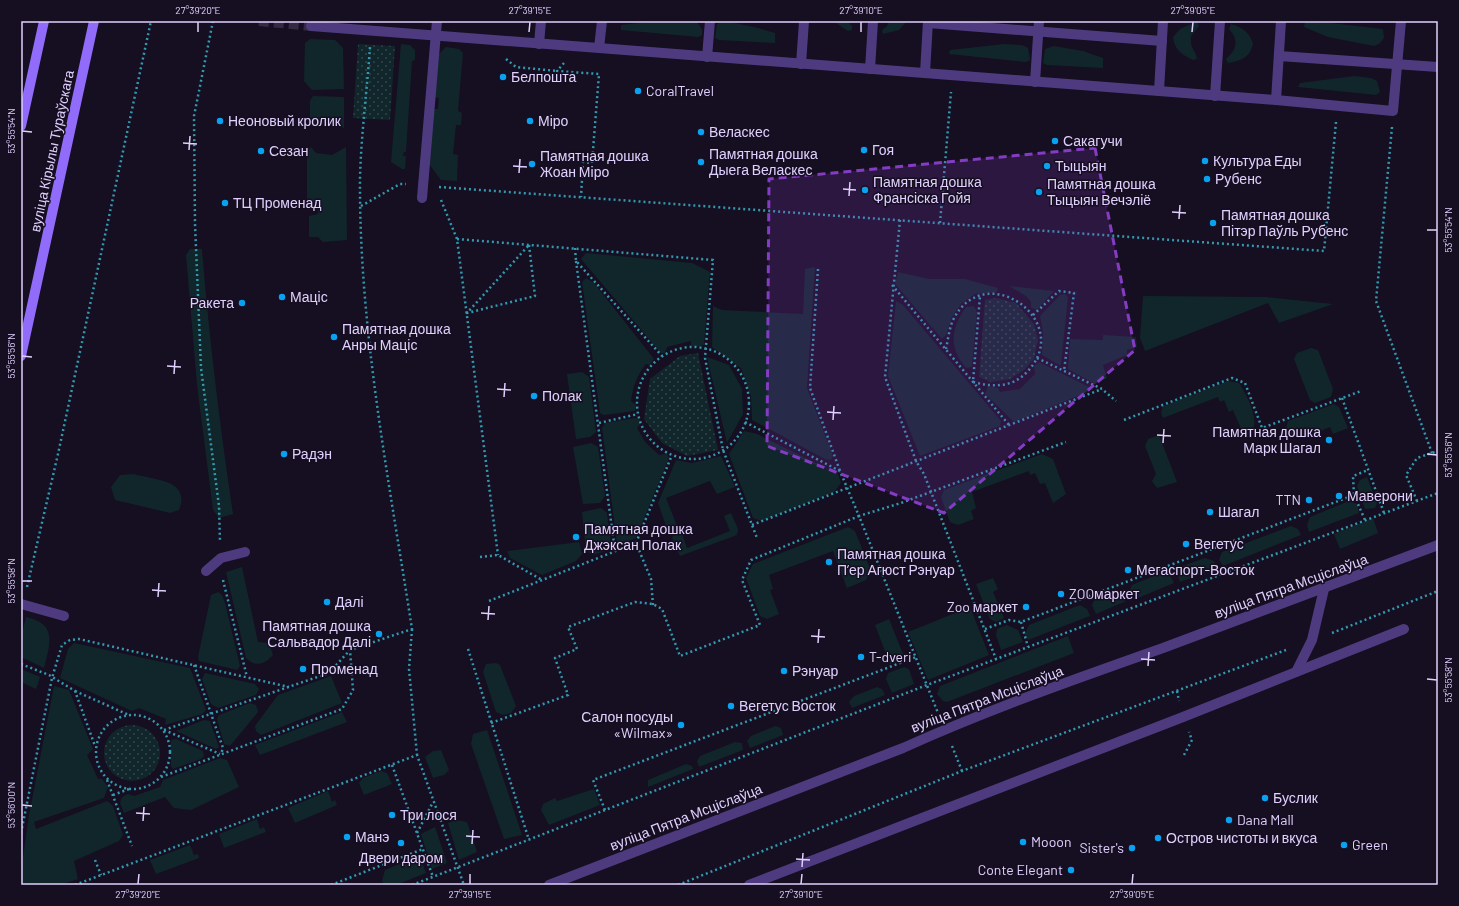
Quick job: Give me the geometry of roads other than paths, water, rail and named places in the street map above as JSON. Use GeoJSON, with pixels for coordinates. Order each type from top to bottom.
{"type":"FeatureCollection","features":[{"type":"Feature","properties":{"kind":"main road"},"geometry":{"type":"LineString","coordinates":[[21,126],[44,21]]}},
{"type":"Feature","properties":{"kind":"main road","name":"вуліца Кірылы Тураўскага"},"geometry":{"type":"LineString","coordinates":[[21,356],[94,21]]}},
{"type":"Feature","properties":{"kind":"street"},"geometry":{"type":"LineString","coordinates":[[422,198],[437,21]]}},
{"type":"Feature","properties":{"kind":"street"},"geometry":{"type":"LineString","coordinates":[[539,44],[541,21]]}},
{"type":"Feature","properties":{"kind":"street"},"geometry":{"type":"LineString","coordinates":[[600,48],[602,21]]}},
{"type":"Feature","properties":{"kind":"street"},"geometry":{"type":"LineString","coordinates":[[707,56],[710,21]]}},
{"type":"Feature","properties":{"kind":"street"},"geometry":{"type":"LineString","coordinates":[[801,64],[804,21]]}},
{"type":"Feature","properties":{"kind":"street"},"geometry":{"type":"LineString","coordinates":[[870,69],[873,21]]}},
{"type":"Feature","properties":{"kind":"street"},"geometry":{"type":"LineString","coordinates":[[1035,82],[1039,21]]}},
{"type":"Feature","properties":{"kind":"street"},"geometry":{"type":"LineString","coordinates":[[1159,91],[1163,21]]}},
{"type":"Feature","properties":{"kind":"street"},"geometry":{"type":"LineString","coordinates":[[1215,96],[1220,21]]}},
{"type":"Feature","properties":{"kind":"street"},"geometry":{"type":"LineString","coordinates":[[1276,100],[1281,21]]}},
{"type":"Feature","properties":{"kind":"street"},"geometry":{"type":"LineString","coordinates":[[311,26],[371,26],[436,36],[1276,100],[1393,111],[1401,21]]}},
{"type":"Feature","properties":{"kind":"street"},"geometry":{"type":"LineString","coordinates":[[925,73],[928,22],[1162,41]]}},
{"type":"Feature","properties":{"kind":"street"},"geometry":{"type":"LineString","coordinates":[[1279,56],[1438,67]]}},
{"type":"Feature","properties":{"kind":"street","name":"вуліца Пятра Мсціслаўца"},"geometry":{"type":"LineString","coordinates":[[549,885],[903,748],[945,729],[1324,589],[1438,545]]}},
{"type":"Feature","properties":{"kind":"street"},"geometry":{"type":"LineString","coordinates":[[206,571],[221,558],[246,552]]}},
{"type":"Feature","properties":{"kind":"street"},"geometry":{"type":"LineString","coordinates":[[1296,672],[1312,640],[1324,589]]}},
{"type":"Feature","properties":{"kind":"street"},"geometry":{"type":"LineString","coordinates":[[21,604],[64,616]]}},
{"type":"Feature","properties":{"kind":"street"},"geometry":{"type":"LineString","coordinates":[[749,885],[1404,629]]}},
{"type":"Feature","properties":{"kind":"tunnel"},"geometry":{"type":"LineString","coordinates":[[259,21],[311,26]]}},
{"type":"Feature","properties":{"kind":"place","name":"Белпошта"},"geometry":{"type":"Point","coordinates":[503,77]}},
{"type":"Feature","properties":{"kind":"place","name":"CoralTravel"},"geometry":{"type":"Point","coordinates":[638,91]}},
{"type":"Feature","properties":{"kind":"place","name":"Неоновый кролик"},"geometry":{"type":"Point","coordinates":[220,121]}},
{"type":"Feature","properties":{"kind":"place","name":"Міро"},"geometry":{"type":"Point","coordinates":[530,121]}},
{"type":"Feature","properties":{"kind":"place","name":"Веласкес"},"geometry":{"type":"Point","coordinates":[701,132]}},
{"type":"Feature","properties":{"kind":"place","name":"Сакагучи"},"geometry":{"type":"Point","coordinates":[1055,141]}},
{"type":"Feature","properties":{"kind":"place","name":"Гоя"},"geometry":{"type":"Point","coordinates":[864,150]}},
{"type":"Feature","properties":{"kind":"place","name":"Сезан"},"geometry":{"type":"Point","coordinates":[261,151]}},
{"type":"Feature","properties":{"kind":"place","name":"Культура Еды"},"geometry":{"type":"Point","coordinates":[1205,161]}},
{"type":"Feature","properties":{"kind":"place","name":"Памятная дошка Дыега Веласкес"},"geometry":{"type":"Point","coordinates":[701,162]}},
{"type":"Feature","properties":{"kind":"place","name":"Памятная дошка Жоан Міро"},"geometry":{"type":"Point","coordinates":[532,164]}},
{"type":"Feature","properties":{"kind":"place","name":"Тыцыян"},"geometry":{"type":"Point","coordinates":[1047,166]}},
{"type":"Feature","properties":{"kind":"place","name":"Рубенс"},"geometry":{"type":"Point","coordinates":[1207,179]}},
{"type":"Feature","properties":{"kind":"place","name":"Памятная дошка Франсіска Гойя"},"geometry":{"type":"Point","coordinates":[865,190]}},
{"type":"Feature","properties":{"kind":"place","name":"Памятная дошка Тыцыян Вечэліё"},"geometry":{"type":"Point","coordinates":[1039,192]}},
{"type":"Feature","properties":{"kind":"place","name":"ТЦ Променад"},"geometry":{"type":"Point","coordinates":[225,203]}},
{"type":"Feature","properties":{"kind":"place","name":"Памятная дошка Пітэр Паўль Рубенс"},"geometry":{"type":"Point","coordinates":[1213,223]}},
{"type":"Feature","properties":{"kind":"place","name":"Маціс"},"geometry":{"type":"Point","coordinates":[282,297]}},
{"type":"Feature","properties":{"kind":"place","name":"Ракета"},"geometry":{"type":"Point","coordinates":[242,303]}},
{"type":"Feature","properties":{"kind":"place","name":"Памятная дошка Анры Маціс"},"geometry":{"type":"Point","coordinates":[334,337]}},
{"type":"Feature","properties":{"kind":"place","name":"Полак"},"geometry":{"type":"Point","coordinates":[534,396]}},
{"type":"Feature","properties":{"kind":"place","name":"Памятная дошка Марк Шагал"},"geometry":{"type":"Point","coordinates":[1329,440]}},
{"type":"Feature","properties":{"kind":"place","name":"Радэн"},"geometry":{"type":"Point","coordinates":[284,454]}},
{"type":"Feature","properties":{"kind":"place","name":"Маверони"},"geometry":{"type":"Point","coordinates":[1339,496]}},
{"type":"Feature","properties":{"kind":"place","name":"TTN"},"geometry":{"type":"Point","coordinates":[1309,500]}},
{"type":"Feature","properties":{"kind":"place","name":"Шагал"},"geometry":{"type":"Point","coordinates":[1210,512]}},
{"type":"Feature","properties":{"kind":"place","name":"Памятная дошка Джэксан Полак"},"geometry":{"type":"Point","coordinates":[576,537]}},
{"type":"Feature","properties":{"kind":"place","name":"Вегетус"},"geometry":{"type":"Point","coordinates":[1186,544]}},
{"type":"Feature","properties":{"kind":"place","name":"Памятная дошка Пʼер Агюст Рэнуар"},"geometry":{"type":"Point","coordinates":[829,562]}},
{"type":"Feature","properties":{"kind":"place","name":"Мегаспорт-Восток"},"geometry":{"type":"Point","coordinates":[1128,570]}},
{"type":"Feature","properties":{"kind":"place","name":"ZOOмаркет"},"geometry":{"type":"Point","coordinates":[1061,594]}},
{"type":"Feature","properties":{"kind":"place","name":"Далі"},"geometry":{"type":"Point","coordinates":[327,602]}},
{"type":"Feature","properties":{"kind":"place","name":"Zoo маркет"},"geometry":{"type":"Point","coordinates":[1026,607]}},
{"type":"Feature","properties":{"kind":"place","name":"Памятная дошка Сальвадор Далі"},"geometry":{"type":"Point","coordinates":[379,634]}},
{"type":"Feature","properties":{"kind":"place","name":"T-dveri"},"geometry":{"type":"Point","coordinates":[861,657]}},
{"type":"Feature","properties":{"kind":"place","name":"Променад"},"geometry":{"type":"Point","coordinates":[303,669]}},
{"type":"Feature","properties":{"kind":"place","name":"Рэнуар"},"geometry":{"type":"Point","coordinates":[784,671]}},
{"type":"Feature","properties":{"kind":"place","name":"Вегетус Восток"},"geometry":{"type":"Point","coordinates":[731,706]}},
{"type":"Feature","properties":{"kind":"place","name":"Салон посуды «Wilmax»"},"geometry":{"type":"Point","coordinates":[681,725]}},
{"type":"Feature","properties":{"kind":"place","name":"Буслик"},"geometry":{"type":"Point","coordinates":[1265,798]}},
{"type":"Feature","properties":{"kind":"place","name":"Три лося"},"geometry":{"type":"Point","coordinates":[392,815]}},
{"type":"Feature","properties":{"kind":"place","name":"Dana Mall"},"geometry":{"type":"Point","coordinates":[1229,820]}},
{"type":"Feature","properties":{"kind":"place","name":"Манэ"},"geometry":{"type":"Point","coordinates":[347,837]}},
{"type":"Feature","properties":{"kind":"place","name":"Остров чистоты и вкуса"},"geometry":{"type":"Point","coordinates":[1158,838]}},
{"type":"Feature","properties":{"kind":"place","name":"Mooon"},"geometry":{"type":"Point","coordinates":[1023,842]}},
{"type":"Feature","properties":{"kind":"place","name":"Двери даром"},"geometry":{"type":"Point","coordinates":[401,843]}},
{"type":"Feature","properties":{"kind":"place","name":"Green"},"geometry":{"type":"Point","coordinates":[1344,845]}},
{"type":"Feature","properties":{"kind":"place","name":"Sister's"},"geometry":{"type":"Point","coordinates":[1132,848]}},
{"type":"Feature","properties":{"kind":"place","name":"Conte Elegant"},"geometry":{"type":"Point","coordinates":[1071,870]}}]}
